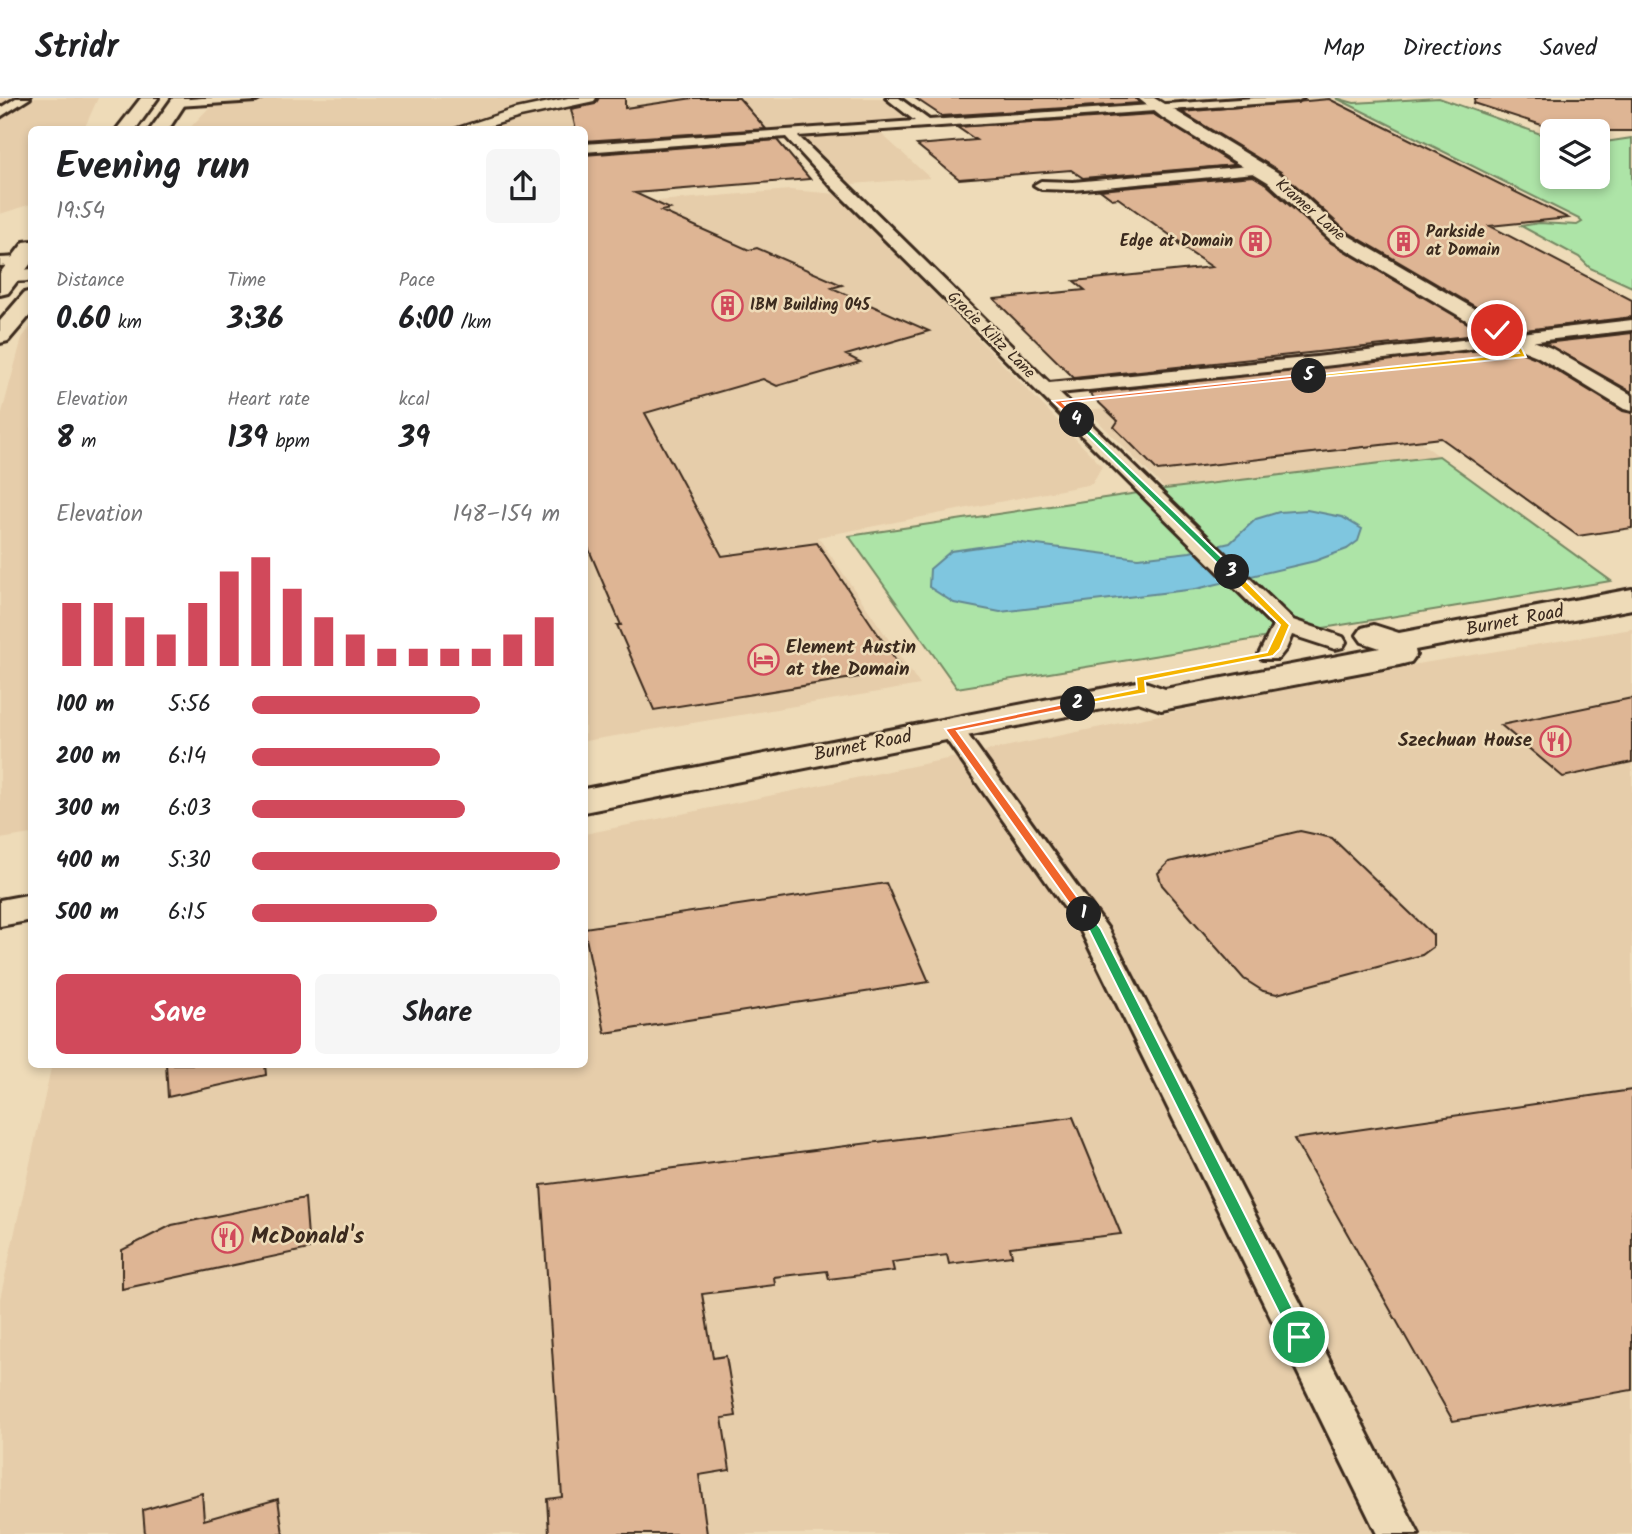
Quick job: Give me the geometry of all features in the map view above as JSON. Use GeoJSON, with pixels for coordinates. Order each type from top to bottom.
{"type":"FeatureCollection","features":[{"type":"Feature","properties":{"kind":"main road"},"geometry":{"type":"LineString","coordinates":[[128,126],[150,98]]}},
{"type":"Feature","properties":{"kind":"main road"},"geometry":{"type":"LineString","coordinates":[[162,126],[180,100]]}},
{"type":"Feature","properties":{"kind":"main road"},"geometry":{"type":"LineString","coordinates":[[0,336],[28,303]]}},
{"type":"Feature","properties":{"kind":"main road","name":"Burnet Road"},"geometry":{"type":"LineString","coordinates":[[1142,691],[1140,679],[1277,639],[1335,642],[1377,635],[1397,643],[1632,599]]}},
{"type":"Feature","properties":{"kind":"main road","name":"Burnet Road"},"geometry":{"type":"LineString","coordinates":[[588,800],[1142,691],[1161,700],[1399,655],[1397,643]]}},
{"type":"Feature","properties":{"kind":"main road"},"geometry":{"type":"LineString","coordinates":[[0,913],[28,908]]}},
{"type":"Feature","properties":{"kind":"street"},"geometry":{"type":"LineString","coordinates":[[0,113],[24,98]]}},
{"type":"Feature","properties":{"kind":"street"},"geometry":{"type":"LineString","coordinates":[[180,100],[256,98]]}},
{"type":"Feature","properties":{"kind":"street"},"geometry":{"type":"LineString","coordinates":[[461,126],[499,110],[559,98]]}},
{"type":"Feature","properties":{"kind":"street"},"geometry":{"type":"LineString","coordinates":[[462,126],[572,98]]}},
{"type":"Feature","properties":{"kind":"street"},"geometry":{"type":"LineString","coordinates":[[463,126],[589,98]]}},
{"type":"Feature","properties":{"kind":"street"},"geometry":{"type":"LineString","coordinates":[[892,98],[924,122]]}},
{"type":"Feature","properties":{"kind":"street"},"geometry":{"type":"LineString","coordinates":[[588,148],[924,122],[978,122],[1152,103],[1297,98]]}},
{"type":"Feature","properties":{"kind":"street","name":"Kramer Lane"},"geometry":{"type":"LineString","coordinates":[[1152,103],[1260,169],[1289,191],[1338,237],[1527,349],[1632,404]]}},
{"type":"Feature","properties":{"kind":"street","name":"Gracie Kiltz Lane"},"geometry":{"type":"LineString","coordinates":[[788,132],[836,183],[1249,589],[1277,639]]}},
{"type":"Feature","properties":{"kind":"street"},"geometry":{"type":"LineString","coordinates":[[1041,185],[1073,186],[1260,169]]}},
{"type":"Feature","properties":{"kind":"street"},"geometry":{"type":"LineString","coordinates":[[1527,349],[1632,325]]}},
{"type":"Feature","properties":{"kind":"street"},"geometry":{"type":"LineString","coordinates":[[1051,395],[1632,341]]}},
{"type":"Feature","properties":{"kind":"street","name":"Kramer Lane"},"geometry":{"type":"LineString","coordinates":[[1527,349],[1632,423]]}},
{"type":"Feature","properties":{"kind":"street"},"geometry":{"type":"LineString","coordinates":[[951,729],[1094,929],[1398,1534]]}},
{"type":"Feature","properties":{"kind":"shaded area"},"geometry":{"type":"Polygon","coordinates":[[[0,98],[98,98],[85,126],[28,126],[28,205],[0,214],[0,98]]]}},
{"type":"Feature","properties":{"kind":"shaded area"},"geometry":{"type":"Polygon","coordinates":[[[218,98],[883,98],[906,119],[889,123],[588,145],[588,126],[192,126],[218,98]]]}},
{"type":"Feature","properties":{"kind":"shaded area"},"geometry":{"type":"Polygon","coordinates":[[[876,129],[930,178],[852,184],[801,135],[876,129]]]}},
{"type":"Feature","properties":{"kind":"shaded area"},"geometry":{"type":"Polygon","coordinates":[[[790,190],[837,194],[1102,466],[1092,484],[818,537],[920,685],[588,740],[588,207],[790,190]]]}},
{"type":"Feature","properties":{"kind":"shaded area"},"geometry":{"type":"Polygon","coordinates":[[[28,330],[28,834],[0,839],[0,420],[22,338],[28,330]]]}},
{"type":"Feature","properties":{"kind":"shaded area"},"geometry":{"type":"Polygon","coordinates":[[[1340,383],[1439,456],[1165,489],[1087,410],[1340,383]]]}},
{"type":"Feature","properties":{"kind":"shaded area"},"geometry":{"type":"Polygon","coordinates":[[[1632,629],[1632,1534],[0,1534],[0,1299],[51,1068],[588,1068],[588,833],[1362,673],[1632,629]]]}},
{"type":"Feature","properties":{"kind":"green space"},"geometry":{"type":"Polygon","coordinates":[[[1336,98],[1354,103],[1439,98],[1540,134],[1540,189],[1610,189],[1610,141],[1632,138],[1632,287],[1590,268],[1579,257],[1521,226],[1539,223],[1577,225],[1582,222],[1336,98]]]}},
{"type":"Feature","properties":{"kind":"green space"},"geometry":{"type":"Polygon","coordinates":[[[1439,456],[1611,581],[957,688],[849,536],[1165,489],[1439,456]]]}},
{"type":"Feature","properties":{"kind":"water"},"geometry":{"type":"Polygon","coordinates":[[[1307,510],[1342,517],[1362,529],[1358,541],[1347,549],[1315,561],[1196,589],[1000,612],[954,603],[929,587],[930,569],[951,551],[1014,542],[1138,558],[1190,552],[1230,543],[1256,519],[1279,512],[1307,510]]]}},
{"type":"Feature","properties":{"kind":"building"},"geometry":{"type":"Polygon","coordinates":[[[599,98],[625,98],[625,108],[693,98],[739,98],[766,129],[588,141],[588,126],[575,126],[571,109],[595,104],[599,98]]]}},
{"type":"Feature","properties":{"kind":"building"},"geometry":{"type":"Polygon","coordinates":[[[915,98],[1135,98],[1140,103],[942,116],[915,98]]]}},
{"type":"Feature","properties":{"kind":"building"},"geometry":{"type":"Polygon","coordinates":[[[1475,98],[1632,98],[1632,131],[1610,131],[1610,119],[1540,119],[1540,124],[1474,103],[1475,98]]]}},
{"type":"Feature","properties":{"kind":"building"},"geometry":{"type":"Polygon","coordinates":[[[1329,99],[1568,218],[1490,226],[1632,300],[1632,317],[1517,331],[1346,231],[1281,172],[1182,112],[1329,99]]]}},
{"type":"Feature","properties":{"kind":"building"},"geometry":{"type":"Polygon","coordinates":[[[1153,114],[1235,165],[1083,178],[1071,170],[959,179],[917,145],[976,140],[957,127],[1153,114]]]}},
{"type":"Feature","properties":{"kind":"building"},"geometry":{"type":"Polygon","coordinates":[[[777,140],[810,179],[635,193],[670,209],[661,211],[749,250],[757,248],[842,285],[832,288],[929,331],[846,355],[860,362],[777,386],[763,379],[645,413],[722,556],[817,543],[902,670],[654,710],[617,625],[621,625],[588,547],[588,155],[777,140]]]}},
{"type":"Feature","properties":{"kind":"building"},"geometry":{"type":"Polygon","coordinates":[[[1253,176],[1266,184],[1331,243],[1486,334],[1074,378],[994,299],[1085,290],[1074,281],[1212,267],[1118,198],[1112,199],[1100,190],[1253,176]]]}},
{"type":"Feature","properties":{"kind":"building"},"geometry":{"type":"Polygon","coordinates":[[[1632,333],[1632,392],[1545,343],[1632,333]]]}},
{"type":"Feature","properties":{"kind":"building"},"geometry":{"type":"Polygon","coordinates":[[[1508,347],[1536,358],[1623,411],[1632,413],[1632,528],[1578,536],[1441,438],[1158,471],[1114,427],[1118,421],[1089,393],[1508,347]]]}},
{"type":"Feature","properties":{"kind":"building"},"geometry":{"type":"Polygon","coordinates":[[[1632,698],[1632,762],[1563,777],[1501,725],[1632,698]]]}},
{"type":"Feature","properties":{"kind":"building"},"geometry":{"type":"Polygon","coordinates":[[[1300,831],[1332,838],[1433,935],[1433,947],[1422,955],[1277,994],[1263,991],[1244,979],[1162,885],[1158,873],[1169,862],[1300,831]]]}},
{"type":"Feature","properties":{"kind":"building"},"geometry":{"type":"Polygon","coordinates":[[[886,883],[929,982],[605,1033],[588,948],[588,927],[886,883]]]}},
{"type":"Feature","properties":{"kind":"building"},"geometry":{"type":"Polygon","coordinates":[[[166,1068],[265,1068],[266,1075],[168,1097],[166,1068]]]}},
{"type":"Feature","properties":{"kind":"building"},"geometry":{"type":"Polygon","coordinates":[[[1632,1090],[1632,1390],[1453,1421],[1294,1139],[1632,1090]]]}},
{"type":"Feature","properties":{"kind":"building"},"geometry":{"type":"Polygon","coordinates":[[[1073,1117],[1121,1234],[1010,1247],[1012,1256],[949,1264],[947,1255],[892,1262],[894,1271],[829,1279],[827,1271],[774,1277],[775,1285],[702,1294],[713,1358],[726,1356],[736,1416],[722,1418],[730,1470],[699,1475],[707,1534],[549,1534],[547,1499],[562,1497],[541,1185],[1073,1117]]]}},
{"type":"Feature","properties":{"kind":"building","name":"McDonald's"},"geometry":{"type":"Polygon","coordinates":[[[305,1198],[309,1249],[122,1289],[122,1250],[172,1225],[305,1198]]]}},
{"type":"Feature","properties":{"kind":"building"},"geometry":{"type":"Polygon","coordinates":[[[202,1493],[204,1520],[278,1499],[283,1534],[145,1534],[143,1510],[202,1493]]]}},
{"type":"Feature","properties":{"kind":"place","name":"Edge at Domain"},"geometry":{"type":"Point","coordinates":[1256,241]}},
{"type":"Feature","properties":{"kind":"place","name":"Parkside at Domain"},"geometry":{"type":"Point","coordinates":[1403,241]}},
{"type":"Feature","properties":{"kind":"place","name":"IBM Building 045"},"geometry":{"type":"Point","coordinates":[727,305]}},
{"type":"Feature","properties":{"kind":"place","name":"Element Austin at the Domain"},"geometry":{"type":"Point","coordinates":[763,659]}},
{"type":"Feature","properties":{"kind":"place","name":"Szechuan House"},"geometry":{"type":"Point","coordinates":[1555,741]}},
{"type":"Feature","properties":{"kind":"place","name":"McDonald's"},"geometry":{"type":"Point","coordinates":[228,1237]}},
{"type":"Feature","properties":{"kind":"route"},"geometry":{"type":"LineString","coordinates":[[1299,1337],[1094,929],[951,729],[1142,691],[1140,679],[1270,654],[1275,649],[1285,625],[1057,401],[1523,355],[1514,340],[1497,330]]}}]}
